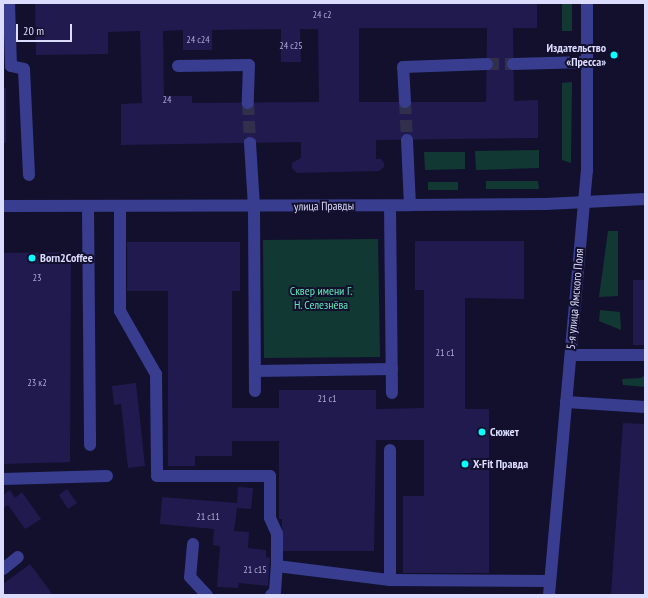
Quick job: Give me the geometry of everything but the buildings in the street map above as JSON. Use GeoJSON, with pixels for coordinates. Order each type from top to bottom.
{"type":"FeatureCollection","features":[{"type":"Feature","properties":{"kind":"street"},"geometry":{"type":"LineString","coordinates":[[9,3],[11,66],[24,69],[29,175]]}},
{"type":"Feature","properties":{"kind":"street","name":"5-я улица Ямского Поля"},"geometry":{"type":"LineString","coordinates":[[549,595],[587,171],[587,3]]}},
{"type":"Feature","properties":{"kind":"street"},"geometry":{"type":"LineString","coordinates":[[513,64],[587,62]]}},
{"type":"Feature","properties":{"kind":"street"},"geometry":{"type":"LineString","coordinates":[[404,102],[403,67],[487,64]]}},
{"type":"Feature","properties":{"kind":"street"},"geometry":{"type":"LineString","coordinates":[[178,66],[249,65],[248,103]]}},
{"type":"Feature","properties":{"kind":"street"},"geometry":{"type":"LineString","coordinates":[[407,140],[410,205]]}},
{"type":"Feature","properties":{"kind":"street"},"geometry":{"type":"LineString","coordinates":[[250,143],[254,207],[255,391]]}},
{"type":"Feature","properties":{"kind":"street","name":"улица Правды"},"geometry":{"type":"LineString","coordinates":[[3,206],[390,206],[584,202],[645,199]]}},
{"type":"Feature","properties":{"kind":"street"},"geometry":{"type":"LineString","coordinates":[[390,206],[392,393]]}},
{"type":"Feature","properties":{"kind":"street"},"geometry":{"type":"LineString","coordinates":[[88,207],[90,445]]}},
{"type":"Feature","properties":{"kind":"street"},"geometry":{"type":"LineString","coordinates":[[120,207],[120,311],[156,374],[157,476],[270,476],[270,518],[277,534],[275,592],[271,595]]}},
{"type":"Feature","properties":{"kind":"street"},"geometry":{"type":"LineString","coordinates":[[571,355],[645,355]]}},
{"type":"Feature","properties":{"kind":"street"},"geometry":{"type":"LineString","coordinates":[[255,371],[392,369]]}},
{"type":"Feature","properties":{"kind":"street"},"geometry":{"type":"LineString","coordinates":[[566,402],[645,408]]}},
{"type":"Feature","properties":{"kind":"street"},"geometry":{"type":"LineString","coordinates":[[390,450],[390,580]]}},
{"type":"Feature","properties":{"kind":"street"},"geometry":{"type":"LineString","coordinates":[[3,479],[107,476]]}},
{"type":"Feature","properties":{"kind":"street"},"geometry":{"type":"LineString","coordinates":[[193,544],[190,577],[208,595]]}},
{"type":"Feature","properties":{"kind":"street"},"geometry":{"type":"LineString","coordinates":[[3,569],[18,557]]}},
{"type":"Feature","properties":{"kind":"street"},"geometry":{"type":"LineString","coordinates":[[277,566],[390,580],[550,581]]}},
{"type":"Feature","properties":{"kind":"green space"},"geometry":{"type":"Polygon","coordinates":[[[562,3],[572,3],[572,31],[562,31],[562,3]]]}},
{"type":"Feature","properties":{"kind":"green space"},"geometry":{"type":"Polygon","coordinates":[[[572,82],[571,163],[562,160],[562,83],[572,82]]]}},
{"type":"Feature","properties":{"kind":"green space"},"geometry":{"type":"Polygon","coordinates":[[[539,150],[539,168],[476,170],[475,151],[539,150]]]}},
{"type":"Feature","properties":{"kind":"green space"},"geometry":{"type":"Polygon","coordinates":[[[424,152],[465,152],[465,169],[425,170],[424,152]]]}},
{"type":"Feature","properties":{"kind":"green space"},"geometry":{"type":"Polygon","coordinates":[[[486,181],[538,181],[539,189],[486,189],[486,181]]]}},
{"type":"Feature","properties":{"kind":"green space"},"geometry":{"type":"Polygon","coordinates":[[[428,182],[458,182],[458,190],[428,190],[428,182]]]}},
{"type":"Feature","properties":{"kind":"green space"},"geometry":{"type":"Polygon","coordinates":[[[608,231],[618,231],[618,296],[599,297],[608,231]]]}},
{"type":"Feature","properties":{"kind":"green space","name":"Сквер имени Г. Н. Селезнёва"},"geometry":{"type":"Polygon","coordinates":[[[378,239],[380,357],[264,358],[263,240],[378,239]]]}},
{"type":"Feature","properties":{"kind":"green space"},"geometry":{"type":"Polygon","coordinates":[[[600,310],[620,312],[621,330],[599,321],[600,310]]]}},
{"type":"Feature","properties":{"kind":"green space"},"geometry":{"type":"Polygon","coordinates":[[[645,375],[645,387],[623,385],[622,379],[641,378],[645,375]]]}},
{"type":"Feature","properties":{"kind":"tunnel"},"geometry":{"type":"LineString","coordinates":[[487,64],[513,64]]}},
{"type":"Feature","properties":{"kind":"tunnel"},"geometry":{"type":"LineString","coordinates":[[405,102],[407,140]]}},
{"type":"Feature","properties":{"kind":"tunnel"},"geometry":{"type":"LineString","coordinates":[[248,103],[250,143]]}},
{"type":"Feature","properties":{"kind":"place","name":"Издательство «Пресса»"},"geometry":{"type":"Point","coordinates":[614,55]}},
{"type":"Feature","properties":{"kind":"place","name":"Born2Coffee"},"geometry":{"type":"Point","coordinates":[32,258]}},
{"type":"Feature","properties":{"kind":"place","name":"Сюжет"},"geometry":{"type":"Point","coordinates":[482,432]}},
{"type":"Feature","properties":{"kind":"place","name":"X-Fit Правда"},"geometry":{"type":"Point","coordinates":[465,464]}}]}
